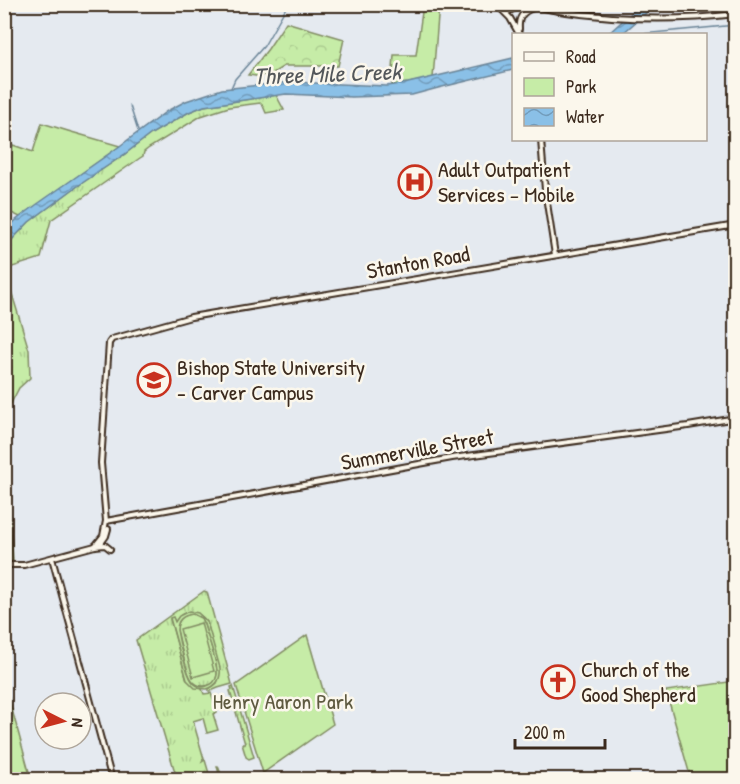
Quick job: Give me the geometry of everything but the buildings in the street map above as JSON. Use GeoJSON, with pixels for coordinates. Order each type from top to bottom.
{"type":"FeatureCollection","features":[{"type":"Feature","properties":{"kind":"street"},"geometry":{"type":"LineString","coordinates":[[496,4],[506,13],[518,33]]}},
{"type":"Feature","properties":{"kind":"street"},"geometry":{"type":"LineString","coordinates":[[512,4],[616,17],[695,18],[735,14]]}},
{"type":"Feature","properties":{"kind":"street"},"geometry":{"type":"LineString","coordinates":[[506,13],[520,6]]}},
{"type":"Feature","properties":{"kind":"street"},"geometry":{"type":"LineString","coordinates":[[519,33],[518,24],[522,15],[536,7]]}},
{"type":"Feature","properties":{"kind":"street"},"geometry":{"type":"LineString","coordinates":[[541,141],[545,190],[555,255]]}},
{"type":"Feature","properties":{"kind":"street","name":"Stanton Road"},"geometry":{"type":"LineString","coordinates":[[106,521],[101,463],[109,343],[112,339],[191,317],[735,225]]}},
{"type":"Feature","properties":{"kind":"street","name":"Summerville Street"},"geometry":{"type":"LineString","coordinates":[[106,521],[452,458],[735,418]]}},
{"type":"Feature","properties":{"kind":"street"},"geometry":{"type":"LineString","coordinates":[[95,546],[103,536],[106,521]]}},
{"type":"Feature","properties":{"kind":"street"},"geometry":{"type":"LineString","coordinates":[[95,546],[104,539],[108,529]]}},
{"type":"Feature","properties":{"kind":"street"},"geometry":{"type":"LineString","coordinates":[[4,565],[24,565],[95,546],[105,545],[110,549]]}},
{"type":"Feature","properties":{"kind":"street"},"geometry":{"type":"LineString","coordinates":[[52,558],[112,780]]}},
{"type":"Feature","properties":{"kind":"green space"},"geometry":{"type":"Polygon","coordinates":[[[423,5],[439,5],[433,78],[392,85],[394,55],[416,55],[423,5]]]}},
{"type":"Feature","properties":{"kind":"green space"},"geometry":{"type":"Polygon","coordinates":[[[286,22],[344,39],[338,66],[284,66],[270,75],[248,75],[286,22]]]}},
{"type":"Feature","properties":{"kind":"green space"},"geometry":{"type":"Polygon","coordinates":[[[276,95],[284,110],[266,113],[260,103],[229,107],[201,116],[149,148],[143,156],[51,220],[41,258],[9,268],[6,274],[29,350],[30,378],[19,388],[5,415],[5,247],[29,222],[72,190],[151,134],[189,112],[204,106],[276,95]]]}},
{"type":"Feature","properties":{"kind":"green space"},"geometry":{"type":"Polygon","coordinates":[[[42,123],[120,146],[20,217],[5,210],[5,169],[13,145],[33,152],[42,123]]]}},
{"type":"Feature","properties":{"kind":"green space"},"geometry":{"type":"Polygon","coordinates":[[[4,490],[8,492],[9,498],[13,562],[5,562],[4,490]]]}},
{"type":"Feature","properties":{"kind":"green space"},"geometry":{"type":"Polygon","coordinates":[[[204,591],[207,592],[232,684],[209,691],[217,683],[220,672],[207,622],[191,612],[182,614],[175,622],[173,618],[170,619],[187,680],[202,689],[204,694],[211,693],[217,712],[213,714],[218,730],[207,733],[203,718],[193,721],[204,759],[202,762],[205,760],[210,777],[219,774],[218,766],[221,774],[228,779],[177,779],[136,640],[204,591]]]}},
{"type":"Feature","properties":{"kind":"green space"},"geometry":{"type":"Polygon","coordinates":[[[189,611],[198,613],[207,622],[220,668],[218,681],[210,688],[195,688],[187,680],[170,618],[173,617],[175,622],[179,616],[189,611]],[[193,614],[184,617],[179,621],[177,630],[190,677],[195,684],[202,687],[210,685],[216,679],[217,670],[201,618],[193,614]]]}},
{"type":"Feature","properties":{"kind":"green space"},"geometry":{"type":"Polygon","coordinates":[[[193,614],[201,618],[204,624],[216,664],[216,679],[206,686],[199,685],[192,680],[185,664],[177,630],[181,619],[193,614]]]}},
{"type":"Feature","properties":{"kind":"green space"},"geometry":{"type":"Polygon","coordinates":[[[201,623],[214,671],[193,677],[180,629],[201,623]]]}},
{"type":"Feature","properties":{"kind":"green space","name":"Henry Aaron Park"},"geometry":{"type":"Polygon","coordinates":[[[307,635],[333,724],[263,773],[236,685],[307,635]]]}},
{"type":"Feature","properties":{"kind":"green space"},"geometry":{"type":"Polygon","coordinates":[[[735,681],[735,779],[691,779],[666,691],[735,681]]]}},
{"type":"Feature","properties":{"kind":"green space"},"geometry":{"type":"Polygon","coordinates":[[[5,684],[31,779],[5,779],[5,684]]]}},
{"type":"Feature","properties":{"kind":"green space"},"geometry":{"type":"Polygon","coordinates":[[[233,686],[254,757],[249,759],[246,757],[242,744],[245,744],[230,691],[233,686]]]}},
{"type":"Feature","properties":{"kind":"water"},"geometry":{"type":"Polygon","coordinates":[[[640,5],[655,5],[623,33],[609,33],[640,5]]]}},
{"type":"Feature","properties":{"kind":"water"},"geometry":{"type":"Polygon","coordinates":[[[512,58],[512,70],[412,95],[352,97],[286,94],[204,106],[151,134],[29,222],[5,247],[5,232],[16,220],[167,111],[186,101],[222,89],[291,82],[387,86],[512,58]]]}},
{"type":"Feature","properties":{"kind":"waterway","name":"Three Mile Creek"},"geometry":{"type":"LineString","coordinates":[[231,88],[235,79],[264,46],[288,4]]}},
{"type":"Feature","properties":{"kind":"waterway"},"geometry":{"type":"LineString","coordinates":[[652,33],[736,25]]}},
{"type":"Feature","properties":{"kind":"waterway"},"geometry":{"type":"LineString","coordinates":[[130,106],[138,131]]}},
{"type":"Feature","properties":{"kind":"place","name":"Adult Outpatient Services – Mobile"},"geometry":{"type":"Point","coordinates":[415,182]}},
{"type":"Feature","properties":{"kind":"place","name":"Bishop State University - Carver Campus"},"geometry":{"type":"Point","coordinates":[154,380]}},
{"type":"Feature","properties":{"kind":"place","name":"Church of the Good Shepherd"},"geometry":{"type":"Point","coordinates":[558,682]}}]}
